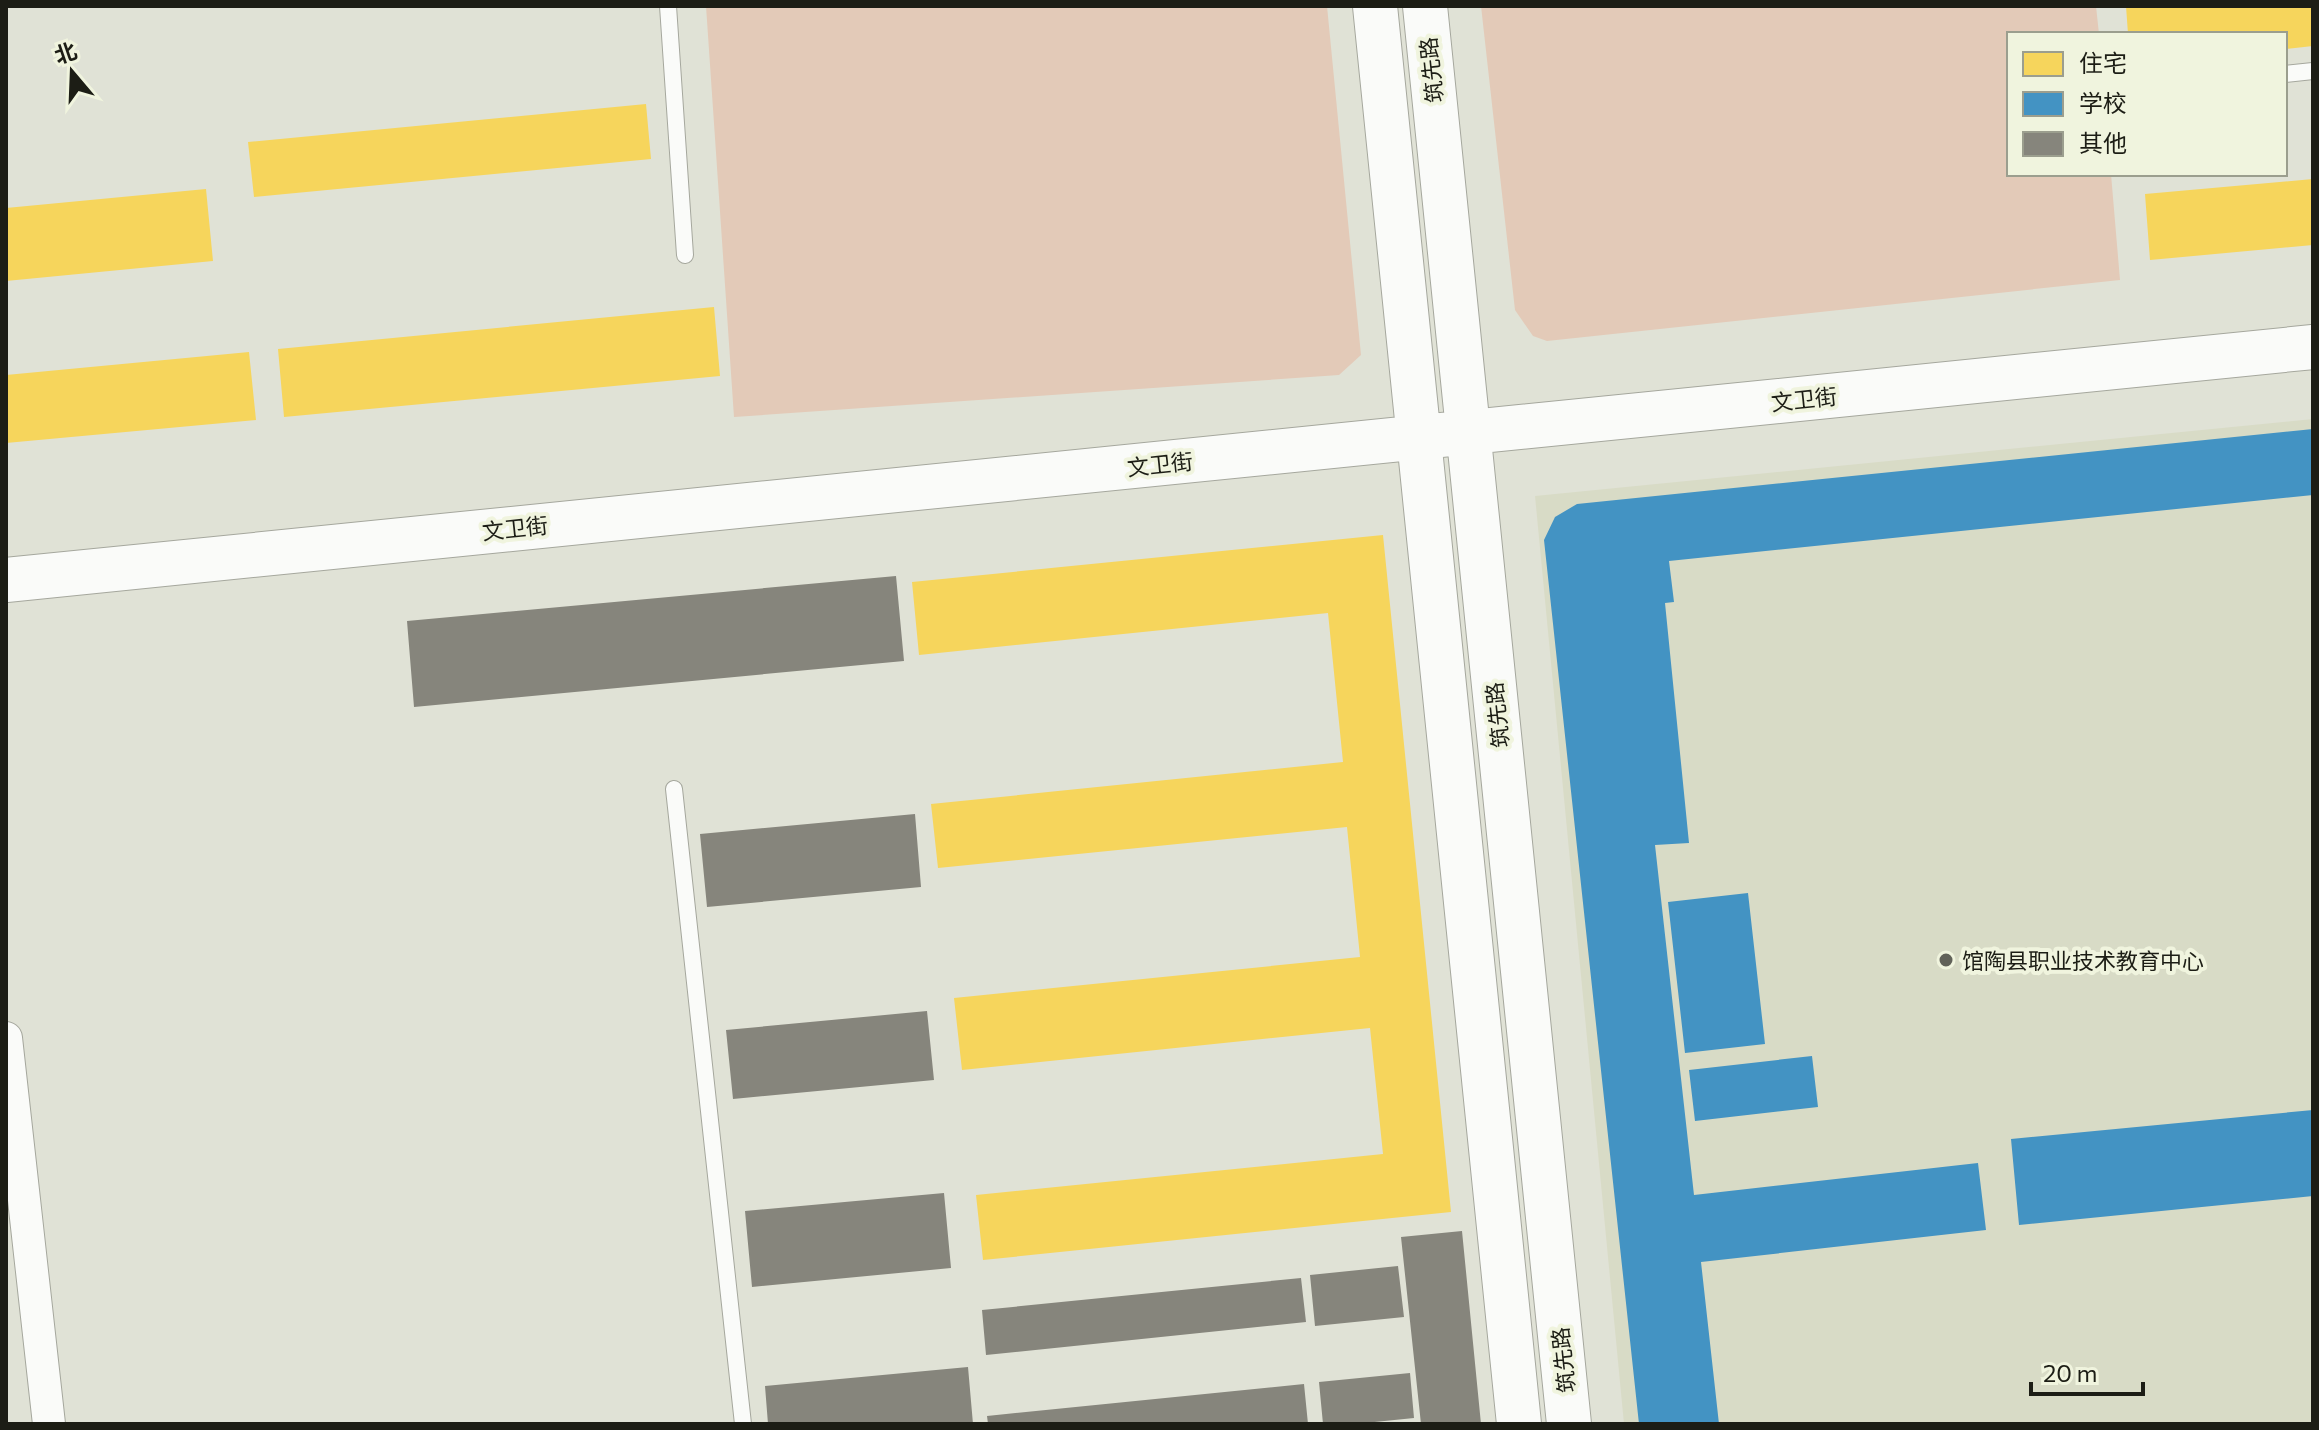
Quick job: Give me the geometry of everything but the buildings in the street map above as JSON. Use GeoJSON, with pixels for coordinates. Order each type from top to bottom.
{"type":"FeatureCollection","features":[{"type":"Feature","properties":{"kind":"street"},"geometry":{"type":"LineString","coordinates":[[1375,6],[1519,1424]]}},
{"type":"Feature","properties":{"kind":"street","name":"筑先路"},"geometry":{"type":"LineString","coordinates":[[1425,6],[1569,1424]]}},
{"type":"Feature","properties":{"kind":"street","name":"文卫街"},"geometry":{"type":"LineString","coordinates":[[6,580],[2313,347]]}},
{"type":"Feature","properties":{"kind":"street"},"geometry":{"type":"LineString","coordinates":[[6,1038],[49,1424]]}},
{"type":"Feature","properties":{"kind":"lane"},"geometry":{"type":"LineString","coordinates":[[668,6],[685,255]]}},
{"type":"Feature","properties":{"kind":"lane"},"geometry":{"type":"LineString","coordinates":[[2287,74],[2313,71]]}},
{"type":"Feature","properties":{"kind":"lane"},"geometry":{"type":"LineString","coordinates":[[674,789],[743,1424]]}},
{"type":"Feature","properties":{"kind":"shaded area"},"geometry":{"type":"Polygon","coordinates":[[[706,6],[1327,6],[1361,355],[1339,375],[734,417],[706,6]]]}},
{"type":"Feature","properties":{"kind":"shaded area"},"geometry":{"type":"Polygon","coordinates":[[[1481,6],[2096,6],[2099,32],[2007,32],[2007,176],[2111,176],[2120,280],[1547,341],[1533,336],[1515,310],[1481,6]]]}},
{"type":"Feature","properties":{"kind":"shaded area","name":"馆陶县职业技术教育中心"},"geometry":{"type":"Polygon","coordinates":[[[2313,419],[2313,1424],[1624,1424],[1535,496],[2313,419]]]}},
{"type":"Feature","properties":{"kind":"place","name":"馆陶县职业技术教育中心"},"geometry":{"type":"Point","coordinates":[1946,960]}}]}
